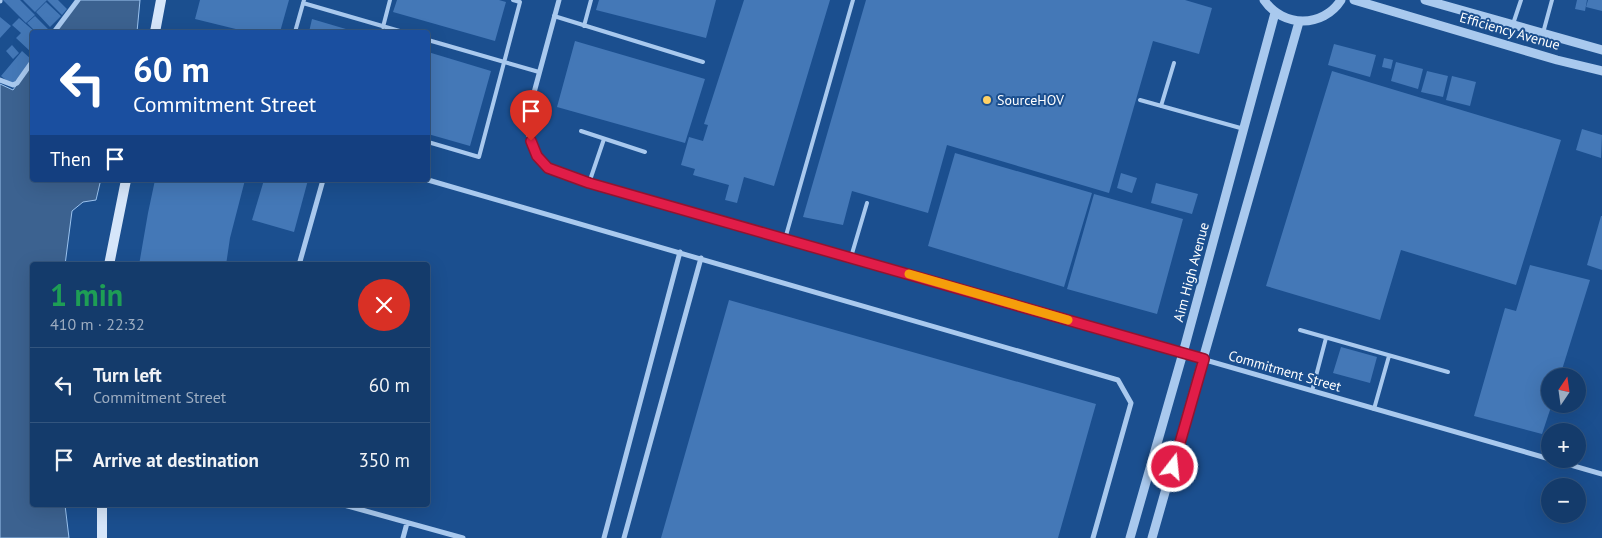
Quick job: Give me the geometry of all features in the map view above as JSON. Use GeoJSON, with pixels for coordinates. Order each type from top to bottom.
{"type":"FeatureCollection","features":[{"type":"Feature","properties":{"kind":"main road"},"geometry":{"type":"LineString","coordinates":[[155,30],[161,0]]}},
{"type":"Feature","properties":{"kind":"main road"},"geometry":{"type":"LineString","coordinates":[[110,262],[126,182]]}},
{"type":"Feature","properties":{"kind":"main road"},"geometry":{"type":"LineString","coordinates":[[102,507],[102,538]]}},
{"type":"Feature","properties":{"kind":"street"},"geometry":{"type":"LineString","coordinates":[[56,30],[78,0]]}},
{"type":"Feature","properties":{"kind":"street"},"geometry":{"type":"LineString","coordinates":[[539,72],[559,0]]}},
{"type":"Feature","properties":{"kind":"street"},"geometry":{"type":"LineString","coordinates":[[1264,0],[1275,12],[1287,19],[1299,22],[1310,21],[1330,13],[1341,0]]}},
{"type":"Feature","properties":{"kind":"street","name":"Efficiency Avenue"},"geometry":{"type":"LineString","coordinates":[[1354,0],[1557,60],[1602,71]]}},
{"type":"Feature","properties":{"kind":"street","name":"Efficiency Avenue"},"geometry":{"type":"LineString","coordinates":[[1425,0],[1602,50]]}},
{"type":"Feature","properties":{"kind":"street","name":"Aim High Avenue"},"geometry":{"type":"LineString","coordinates":[[1130,538],[1184,353],[1275,12]]}},
{"type":"Feature","properties":{"kind":"street"},"geometry":{"type":"LineString","coordinates":[[1152,538],[1299,22]]}},
{"type":"Feature","properties":{"kind":"street"},"geometry":{"type":"LineString","coordinates":[[0,80],[13,85],[17,83],[30,65]]}},
{"type":"Feature","properties":{"kind":"street","name":"Commitment Street"},"geometry":{"type":"LineString","coordinates":[[539,72],[524,126],[537,156],[548,168],[589,183],[1602,474]]}},
{"type":"Feature","properties":{"kind":"street"},"geometry":{"type":"LineString","coordinates":[[430,181],[1118,380],[1131,403],[1093,538]]}},
{"type":"Feature","properties":{"kind":"street"},"geometry":{"type":"LineString","coordinates":[[300,262],[323,182]]}},
{"type":"Feature","properties":{"kind":"street"},"geometry":{"type":"LineString","coordinates":[[604,538],[680,252]]}},
{"type":"Feature","properties":{"kind":"street"},"geometry":{"type":"LineString","coordinates":[[624,538],[700,258]]}},
{"type":"Feature","properties":{"kind":"street"},"geometry":{"type":"LineString","coordinates":[[351,507],[463,538]]}},
{"type":"Feature","properties":{"kind":"street"},"geometry":{"type":"LineString","coordinates":[[403,538],[407,523]]}},
{"type":"Feature","properties":{"kind":"lane"},"geometry":{"type":"LineString","coordinates":[[383,26],[390,0]]}},
{"type":"Feature","properties":{"kind":"lane"},"geometry":{"type":"LineString","coordinates":[[430,143],[479,156],[520,2],[513,0]]}},
{"type":"Feature","properties":{"kind":"lane"},"geometry":{"type":"LineString","coordinates":[[584,26],[591,0]]}},
{"type":"Feature","properties":{"kind":"lane"},"geometry":{"type":"LineString","coordinates":[[785,239],[853,0]]}},
{"type":"Feature","properties":{"kind":"lane"},"geometry":{"type":"LineString","coordinates":[[1513,25],[1521,0]]}},
{"type":"Feature","properties":{"kind":"lane"},"geometry":{"type":"LineString","coordinates":[[1543,33],[1552,0]]}},
{"type":"Feature","properties":{"kind":"lane"},"geometry":{"type":"LineString","coordinates":[[296,30],[304,2],[396,30]]}},
{"type":"Feature","properties":{"kind":"lane"},"geometry":{"type":"LineString","coordinates":[[554,16],[703,62]]}},
{"type":"Feature","properties":{"kind":"lane"},"geometry":{"type":"LineString","coordinates":[[430,41],[539,72]]}},
{"type":"Feature","properties":{"kind":"lane"},"geometry":{"type":"LineString","coordinates":[[1162,106],[1174,63]]}},
{"type":"Feature","properties":{"kind":"lane"},"geometry":{"type":"LineString","coordinates":[[1140,100],[1244,129]]}},
{"type":"Feature","properties":{"kind":"lane"},"geometry":{"type":"LineString","coordinates":[[580,131],[646,152]]}},
{"type":"Feature","properties":{"kind":"lane"},"geometry":{"type":"LineString","coordinates":[[589,183],[604,139]]}},
{"type":"Feature","properties":{"kind":"lane"},"geometry":{"type":"LineString","coordinates":[[851,257],[867,203]]}},
{"type":"Feature","properties":{"kind":"lane"},"geometry":{"type":"LineString","coordinates":[[1300,330],[1448,372]]}},
{"type":"Feature","properties":{"kind":"lane"},"geometry":{"type":"LineString","coordinates":[[1312,391],[1326,338]]}},
{"type":"Feature","properties":{"kind":"lane"},"geometry":{"type":"LineString","coordinates":[[1374,409],[1389,356]]}},
{"type":"Feature","properties":{"kind":"water"},"geometry":{"type":"Polygon","coordinates":[[[77,0],[140,0],[137,30],[55,30],[77,0]]]}},
{"type":"Feature","properties":{"kind":"water"},"geometry":{"type":"Polygon","coordinates":[[[30,66],[30,182],[100,183],[96,200],[83,202],[72,211],[65,262],[30,262],[30,507],[65,507],[69,538],[0,538],[0,84],[13,90],[30,66]]]}},
{"type":"Feature","properties":{"kind":"building"},"geometry":{"type":"Polygon","coordinates":[[[3,0],[20,0],[35,15],[26,23],[3,0]]]}},
{"type":"Feature","properties":{"kind":"building"},"geometry":{"type":"Polygon","coordinates":[[[23,0],[47,0],[35,12],[23,0]]]}},
{"type":"Feature","properties":{"kind":"building"},"geometry":{"type":"Polygon","coordinates":[[[47,0],[58,0],[67,9],[62,15],[47,0]]]}},
{"type":"Feature","properties":{"kind":"building"},"geometry":{"type":"Polygon","coordinates":[[[200,0],[289,0],[281,30],[240,30],[195,19],[200,0]]]}},
{"type":"Feature","properties":{"kind":"building"},"geometry":{"type":"Polygon","coordinates":[[[397,0],[499,0],[506,2],[495,41],[393,12],[397,0]]]}},
{"type":"Feature","properties":{"kind":"building"},"geometry":{"type":"Polygon","coordinates":[[[599,0],[716,0],[706,38],[596,10],[599,0]]]}},
{"type":"Feature","properties":{"kind":"building"},"geometry":{"type":"Polygon","coordinates":[[[744,0],[830,0],[774,186],[744,177],[737,203],[725,200],[729,185],[693,175],[695,169],[681,165],[689,137],[703,141],[708,125],[704,124],[744,0]]]}},
{"type":"Feature","properties":{"kind":"building","name":"SourceHOV"},"geometry":{"type":"Polygon","coordinates":[[[866,0],[1185,0],[1212,8],[1199,54],[1153,41],[1109,193],[947,145],[928,213],[852,191],[843,225],[803,217],[866,0]]]}},
{"type":"Feature","properties":{"kind":"building"},"geometry":{"type":"Polygon","coordinates":[[[1577,0],[1587,0],[1585,11],[1575,9],[1577,0]]]}},
{"type":"Feature","properties":{"kind":"building"},"geometry":{"type":"Polygon","coordinates":[[[1588,0],[1602,0],[1602,11],[1586,7],[1588,0]]]}},
{"type":"Feature","properties":{"kind":"building"},"geometry":{"type":"Polygon","coordinates":[[[46,2],[61,16],[50,27],[36,12],[46,2]]]}},
{"type":"Feature","properties":{"kind":"building"},"geometry":{"type":"Polygon","coordinates":[[[35,16],[49,30],[34,30],[27,23],[35,16]]]}},
{"type":"Feature","properties":{"kind":"building"},"geometry":{"type":"Polygon","coordinates":[[[0,17],[11,26],[0,38],[0,17]]]}},
{"type":"Feature","properties":{"kind":"building"},"geometry":{"type":"Polygon","coordinates":[[[19,18],[33,30],[30,30],[30,51],[16,38],[21,33],[12,25],[19,18]]]}},
{"type":"Feature","properties":{"kind":"building"},"geometry":{"type":"Polygon","coordinates":[[[312,19],[349,30],[309,30],[312,19]]]}},
{"type":"Feature","properties":{"kind":"building"},"geometry":{"type":"Polygon","coordinates":[[[575,41],[705,79],[685,143],[557,107],[575,41]]]}},
{"type":"Feature","properties":{"kind":"building"},"geometry":{"type":"Polygon","coordinates":[[[1334,44],[1376,55],[1370,77],[1328,65],[1334,44]]]}},
{"type":"Feature","properties":{"kind":"building"},"geometry":{"type":"Polygon","coordinates":[[[12,45],[19,53],[13,59],[6,51],[12,45]]]}},
{"type":"Feature","properties":{"kind":"building"},"geometry":{"type":"Polygon","coordinates":[[[22,51],[30,58],[30,62],[12,85],[1,76],[22,51]]]}},
{"type":"Feature","properties":{"kind":"building"},"geometry":{"type":"Polygon","coordinates":[[[430,53],[491,71],[470,146],[430,135],[430,53]]]}},
{"type":"Feature","properties":{"kind":"building"},"geometry":{"type":"Polygon","coordinates":[[[1384,58],[1393,60],[1391,69],[1382,67],[1384,58]]]}},
{"type":"Feature","properties":{"kind":"building"},"geometry":{"type":"Polygon","coordinates":[[[1396,62],[1423,69],[1418,89],[1391,81],[1396,62]]]}},
{"type":"Feature","properties":{"kind":"building"},"geometry":{"type":"Polygon","coordinates":[[[1332,71],[1561,140],[1516,285],[1401,250],[1380,320],[1266,286],[1332,71]]]}},
{"type":"Feature","properties":{"kind":"building"},"geometry":{"type":"Polygon","coordinates":[[[1427,71],[1448,76],[1443,97],[1421,92],[1427,71]]]}},
{"type":"Feature","properties":{"kind":"building"},"geometry":{"type":"Polygon","coordinates":[[[1452,76],[1476,82],[1470,106],[1446,100],[1452,76]]]}},
{"type":"Feature","properties":{"kind":"building"},"geometry":{"type":"Polygon","coordinates":[[[1582,129],[1602,135],[1601,158],[1576,150],[1582,129]]]}},
{"type":"Feature","properties":{"kind":"building"},"geometry":{"type":"Polygon","coordinates":[[[955,153],[1092,193],[1064,287],[928,246],[955,153]]]}},
{"type":"Feature","properties":{"kind":"building"},"geometry":{"type":"Polygon","coordinates":[[[1121,173],[1137,178],[1132,193],[1117,188],[1121,173]]]}},
{"type":"Feature","properties":{"kind":"building"},"geometry":{"type":"Polygon","coordinates":[[[155,182],[244,182],[230,238],[226,262],[140,262],[155,182]]]}},
{"type":"Feature","properties":{"kind":"building"},"geometry":{"type":"Polygon","coordinates":[[[263,182],[307,182],[294,232],[252,220],[263,182]]]}},
{"type":"Feature","properties":{"kind":"building"},"geometry":{"type":"Polygon","coordinates":[[[1156,183],[1198,194],[1192,214],[1151,203],[1156,183]]]}},
{"type":"Feature","properties":{"kind":"building"},"geometry":{"type":"Polygon","coordinates":[[[1094,194],[1183,219],[1157,314],[1067,289],[1094,194]]]}},
{"type":"Feature","properties":{"kind":"building"},"geometry":{"type":"Polygon","coordinates":[[[1602,216],[1602,270],[1587,265],[1602,216]]]}},
{"type":"Feature","properties":{"kind":"building"},"geometry":{"type":"Polygon","coordinates":[[[1530,265],[1590,280],[1562,368],[1541,368],[1541,413],[1549,413],[1546,423],[1541,423],[1541,434],[1474,416],[1505,308],[1516,311],[1530,265]]]}},
{"type":"Feature","properties":{"kind":"building"},"geometry":{"type":"Polygon","coordinates":[[[729,300],[1096,404],[1058,538],[661,538],[729,300]]]}},
{"type":"Feature","properties":{"kind":"building"},"geometry":{"type":"Polygon","coordinates":[[[1341,347],[1377,357],[1370,383],[1333,373],[1341,347]]]}},
{"type":"Feature","properties":{"kind":"slow traffic"},"geometry":{"type":"LineString","coordinates":[[909,274],[1068,320]]}},
{"type":"Feature","properties":{"kind":"place","name":"SourceHOV"},"geometry":{"type":"Point","coordinates":[987,100]}},
{"type":"Feature","properties":{"kind":"route"},"geometry":{"type":"LineString","coordinates":[[531,141],[537,156],[548,168],[589,183],[1204,359],[1173,467]]}}]}
